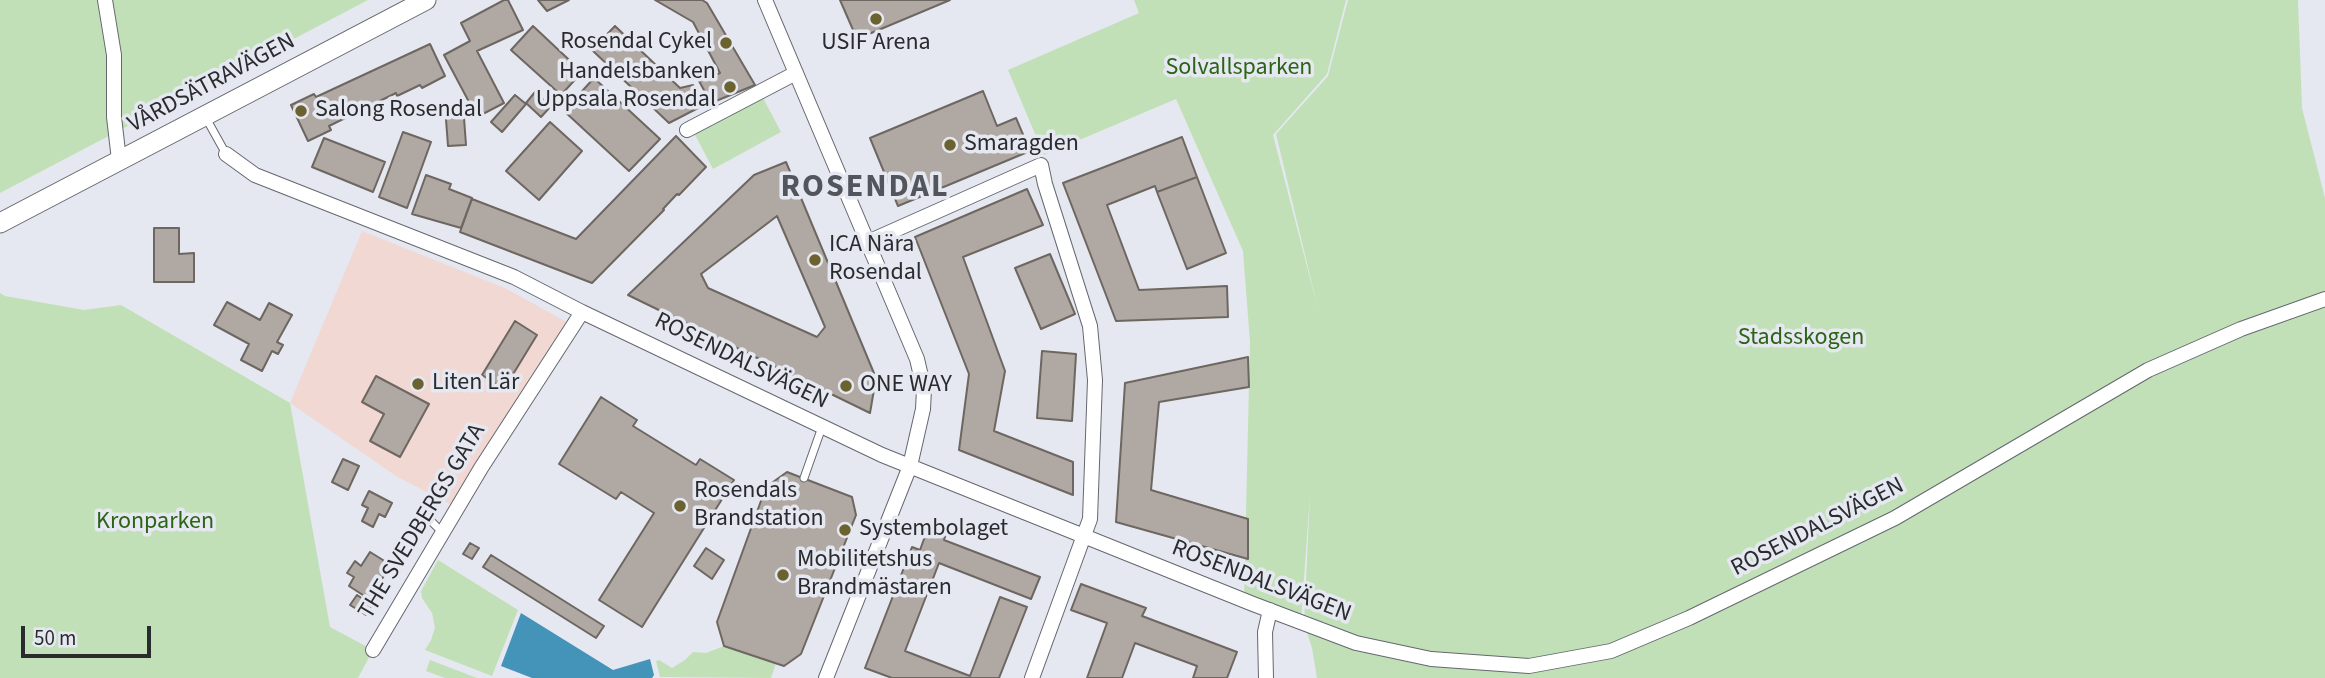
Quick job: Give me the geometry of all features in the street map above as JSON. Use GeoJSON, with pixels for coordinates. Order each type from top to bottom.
{"type":"FeatureCollection","features":[{"type":"Feature","properties":{"kind":"main road","name":"VÅRDSÄTRAVÄGEN"},"geometry":{"type":"LineString","coordinates":[[0,224],[426,0]]}},
{"type":"Feature","properties":{"kind":"street"},"geometry":{"type":"LineString","coordinates":[[105,0],[114,55],[114,117],[119,160]]}},
{"type":"Feature","properties":{"kind":"street"},"geometry":{"type":"LineString","coordinates":[[765,0],[921,370],[924,389],[923,409],[910,467],[828,677]]}},
{"type":"Feature","properties":{"kind":"street"},"geometry":{"type":"LineString","coordinates":[[687,130],[796,73]]}},
{"type":"Feature","properties":{"kind":"street","name":"ROSENDALSVÄGEN"},"geometry":{"type":"LineString","coordinates":[[226,154],[255,175],[514,277],[582,312],[910,467],[1270,610],[1356,643],[1431,659],[1529,666],[1611,651],[1689,618],[1895,518],[2148,370],[2241,329],[2325,299]]}},
{"type":"Feature","properties":{"kind":"street"},"geometry":{"type":"LineString","coordinates":[[868,242],[1041,165],[1090,326],[1095,380],[1090,519],[1032,678]]}},
{"type":"Feature","properties":{"kind":"street","name":"THE SVEDBERGS GATA"},"geometry":{"type":"LineString","coordinates":[[373,650],[481,468],[582,312]]}},
{"type":"Feature","properties":{"kind":"street"},"geometry":{"type":"LineString","coordinates":[[1266,678],[1265,632],[1270,610]]}},
{"type":"Feature","properties":{"kind":"lane","name":"ROSENDALSVÄGEN"},"geometry":{"type":"LineString","coordinates":[[205,116],[226,154]]}},
{"type":"Feature","properties":{"kind":"lane"},"geometry":{"type":"LineString","coordinates":[[804,478],[822,426]]}},
{"type":"Feature","properties":{"kind":"lane"},"geometry":{"type":"LineString","coordinates":[[429,519],[442,533]]}},
{"type":"Feature","properties":{"kind":"shaded area","name":"Liten Lär"},"geometry":{"type":"Polygon","coordinates":[[[362,231],[505,288],[572,325],[457,508],[396,476],[290,403],[362,231]]]}},
{"type":"Feature","properties":{"kind":"green space"},"geometry":{"type":"Polygon","coordinates":[[[0,0],[368,0],[0,193],[0,0]]]}},
{"type":"Feature","properties":{"kind":"green space","name":"Stadsskogen"},"geometry":{"type":"Polygon","coordinates":[[[1134,0],[1346,0],[1327,74],[1273,135],[1318,309],[1276,134],[1328,76],[1348,0],[2298,0],[2302,108],[2325,198],[2325,678],[1317,678],[1304,623],[1310,495],[1301,620],[1244,597],[1250,342],[1243,251],[1176,99],[1044,155],[1008,70],[1139,13],[1134,0]]]}},
{"type":"Feature","properties":{"kind":"green space"},"geometry":{"type":"Polygon","coordinates":[[[762,96],[781,132],[713,169],[694,133],[762,96]]]}},
{"type":"Feature","properties":{"kind":"green space","name":"Kronparken"},"geometry":{"type":"Polygon","coordinates":[[[0,293],[84,310],[121,305],[290,403],[330,627],[373,650],[358,678],[0,678],[0,293]]]}},
{"type":"Feature","properties":{"kind":"green space"},"geometry":{"type":"Polygon","coordinates":[[[438,560],[518,610],[492,676],[425,650],[435,628],[432,613],[422,598],[421,591],[438,560]]]}},
{"type":"Feature","properties":{"kind":"green space"},"geometry":{"type":"Polygon","coordinates":[[[724,646],[776,663],[771,678],[660,677],[656,661],[659,660],[672,668],[693,652],[706,653],[724,646]]]}},
{"type":"Feature","properties":{"kind":"green space"},"geometry":{"type":"Polygon","coordinates":[[[430,660],[477,678],[445,678],[426,671],[430,660]]]}},
{"type":"Feature","properties":{"kind":"water"},"geometry":{"type":"Polygon","coordinates":[[[521,613],[613,670],[650,659],[654,675],[652,678],[532,678],[501,666],[521,613]]]}},
{"type":"Feature","properties":{"kind":"building"},"geometry":{"type":"Polygon","coordinates":[[[508,0],[523,30],[477,51],[504,103],[477,117],[444,55],[470,41],[461,23],[508,0]]]}},
{"type":"Feature","properties":{"kind":"building"},"geometry":{"type":"Polygon","coordinates":[[[538,0],[569,0],[547,11],[538,0]]]}},
{"type":"Feature","properties":{"kind":"building"},"geometry":{"type":"Polygon","coordinates":[[[655,0],[702,0],[707,3],[755,85],[711,103],[699,81],[720,73],[693,22],[655,0]]]}},
{"type":"Feature","properties":{"kind":"building","name":"USIF Arena"},"geometry":{"type":"Polygon","coordinates":[[[840,0],[950,0],[857,39],[840,0]]]}},
{"type":"Feature","properties":{"kind":"building"},"geometry":{"type":"Polygon","coordinates":[[[533,26],[582,72],[561,95],[511,50],[533,26]]]}},
{"type":"Feature","properties":{"kind":"building"},"geometry":{"type":"Polygon","coordinates":[[[615,26],[680,88],[693,85],[702,106],[669,123],[592,50],[615,26]]]}},
{"type":"Feature","properties":{"kind":"building"},"geometry":{"type":"Polygon","coordinates":[[[430,44],[445,76],[422,88],[420,85],[397,96],[396,93],[329,126],[331,130],[308,141],[291,105],[314,94],[316,97],[430,44]]]}},
{"type":"Feature","properties":{"kind":"building"},"geometry":{"type":"Polygon","coordinates":[[[594,78],[660,139],[629,171],[564,111],[594,78]]]}},
{"type":"Feature","properties":{"kind":"building","name":"Smaragden"},"geometry":{"type":"Polygon","coordinates":[[[983,91],[997,126],[1016,118],[1030,151],[898,206],[870,138],[983,91]]]}},
{"type":"Feature","properties":{"kind":"building"},"geometry":{"type":"Polygon","coordinates":[[[535,92],[551,106],[541,117],[526,103],[535,92]]]}},
{"type":"Feature","properties":{"kind":"building"},"geometry":{"type":"Polygon","coordinates":[[[515,95],[526,104],[502,132],[491,122],[515,95]]]}},
{"type":"Feature","properties":{"kind":"building"},"geometry":{"type":"Polygon","coordinates":[[[463,104],[466,145],[448,146],[445,106],[463,104]]]}},
{"type":"Feature","properties":{"kind":"building"},"geometry":{"type":"Polygon","coordinates":[[[550,122],[582,151],[539,200],[506,171],[550,122]]]}},
{"type":"Feature","properties":{"kind":"building"},"geometry":{"type":"Polygon","coordinates":[[[403,132],[431,142],[407,208],[379,197],[403,132]]]}},
{"type":"Feature","properties":{"kind":"building"},"geometry":{"type":"Polygon","coordinates":[[[676,136],[706,167],[592,283],[460,232],[472,199],[576,239],[676,136]]]}},
{"type":"Feature","properties":{"kind":"building"},"geometry":{"type":"Polygon","coordinates":[[[1182,137],[1197,177],[1157,192],[1155,186],[1107,205],[1139,290],[1227,286],[1228,317],[1116,321],[1063,183],[1182,137]]]}},
{"type":"Feature","properties":{"kind":"building"},"geometry":{"type":"Polygon","coordinates":[[[324,138],[385,162],[373,192],[312,167],[324,138]]]}},
{"type":"Feature","properties":{"kind":"building"},"geometry":{"type":"Polygon","coordinates":[[[786,162],[876,378],[870,413],[628,295],[754,175],[786,162]],[[777,216],[701,274],[708,288],[817,337],[825,327],[777,216]]]}},
{"type":"Feature","properties":{"kind":"building"},"geometry":{"type":"Polygon","coordinates":[[[426,175],[451,184],[449,189],[472,198],[461,228],[412,214],[426,175]]]}},
{"type":"Feature","properties":{"kind":"building"},"geometry":{"type":"Polygon","coordinates":[[[1197,177],[1226,253],[1187,269],[1157,192],[1197,177]]]}},
{"type":"Feature","properties":{"kind":"building"},"geometry":{"type":"Polygon","coordinates":[[[1027,189],[1043,225],[963,257],[1005,371],[994,431],[1073,462],[1073,495],[959,450],[969,374],[915,237],[1027,189]]]}},
{"type":"Feature","properties":{"kind":"building"},"geometry":{"type":"Polygon","coordinates":[[[154,228],[179,228],[179,254],[194,253],[194,282],[154,282],[154,228]]]}},
{"type":"Feature","properties":{"kind":"building"},"geometry":{"type":"Polygon","coordinates":[[[1050,254],[1075,314],[1041,329],[1015,268],[1050,254]]]}},
{"type":"Feature","properties":{"kind":"building"},"geometry":{"type":"Polygon","coordinates":[[[227,302],[260,320],[269,303],[292,315],[277,342],[283,345],[278,354],[272,351],[262,371],[241,360],[249,344],[214,325],[227,302]]]}},
{"type":"Feature","properties":{"kind":"building"},"geometry":{"type":"Polygon","coordinates":[[[515,321],[537,335],[504,389],[482,375],[515,321]]]}},
{"type":"Feature","properties":{"kind":"building"},"geometry":{"type":"Polygon","coordinates":[[[1042,351],[1076,354],[1072,421],[1037,418],[1042,351]]]}},
{"type":"Feature","properties":{"kind":"building"},"geometry":{"type":"Polygon","coordinates":[[[1248,357],[1249,387],[1159,402],[1151,490],[1248,519],[1248,559],[1116,522],[1125,383],[1248,357]]]}},
{"type":"Feature","properties":{"kind":"building"},"geometry":{"type":"Polygon","coordinates":[[[376,376],[429,404],[400,457],[370,441],[384,414],[362,402],[376,376]]]}},
{"type":"Feature","properties":{"kind":"building","name":"Rosendals Brandstation"},"geometry":{"type":"Polygon","coordinates":[[[601,397],[637,420],[633,426],[696,465],[700,459],[734,480],[642,627],[599,600],[654,513],[621,492],[616,499],[559,464],[601,397]]]}},
{"type":"Feature","properties":{"kind":"building"},"geometry":{"type":"Polygon","coordinates":[[[343,459],[359,466],[348,490],[332,482],[343,459]]]}},
{"type":"Feature","properties":{"kind":"building","name":"Mobilitetshus Brandmästaren"},"geometry":{"type":"Polygon","coordinates":[[[787,472],[852,497],[856,515],[801,654],[784,666],[724,646],[717,622],[766,487],[787,472]]]}},
{"type":"Feature","properties":{"kind":"building"},"geometry":{"type":"Polygon","coordinates":[[[369,491],[392,503],[385,517],[379,514],[373,527],[362,521],[368,508],[362,505],[369,491]]]}},
{"type":"Feature","properties":{"kind":"building"},"geometry":{"type":"Polygon","coordinates":[[[928,528],[946,534],[944,540],[1040,577],[1031,599],[939,563],[905,651],[970,676],[1000,597],[1027,607],[999,678],[892,678],[865,668],[912,547],[920,550],[928,528]]]}},
{"type":"Feature","properties":{"kind":"building"},"geometry":{"type":"Polygon","coordinates":[[[470,543],[479,548],[472,559],[463,554],[470,543]]]}},
{"type":"Feature","properties":{"kind":"building"},"geometry":{"type":"Polygon","coordinates":[[[706,548],[724,560],[712,579],[694,566],[706,548]]]}},
{"type":"Feature","properties":{"kind":"building"},"geometry":{"type":"Polygon","coordinates":[[[370,552],[391,565],[369,599],[349,586],[354,577],[347,573],[355,561],[361,566],[370,552]]]}},
{"type":"Feature","properties":{"kind":"building"},"geometry":{"type":"Polygon","coordinates":[[[491,555],[604,626],[596,638],[483,567],[491,555]]]}},
{"type":"Feature","properties":{"kind":"building"},"geometry":{"type":"Polygon","coordinates":[[[1081,584],[1146,608],[1142,616],[1237,652],[1227,678],[1193,678],[1197,666],[1135,643],[1122,678],[1087,678],[1107,623],[1071,610],[1081,584]]]}},
{"type":"Feature","properties":{"kind":"building"},"geometry":{"type":"Polygon","coordinates":[[[357,595],[372,605],[366,615],[350,605],[357,595]]]}},
{"type":"Feature","properties":{"kind":"place","name":"USIF Arena"},"geometry":{"type":"Point","coordinates":[876,19]}},
{"type":"Feature","properties":{"kind":"place","name":"Rosendal Cykel"},"geometry":{"type":"Point","coordinates":[726,43]}},
{"type":"Feature","properties":{"kind":"place","name":"Handelsbanken Uppsala Rosendal"},"geometry":{"type":"Point","coordinates":[730,87]}},
{"type":"Feature","properties":{"kind":"place","name":"Salong Rosendal"},"geometry":{"type":"Point","coordinates":[301,111]}},
{"type":"Feature","properties":{"kind":"place","name":"Smaragden"},"geometry":{"type":"Point","coordinates":[950,145]}},
{"type":"Feature","properties":{"kind":"place","name":"ICA Nära Rosendal"},"geometry":{"type":"Point","coordinates":[815,260]}},
{"type":"Feature","properties":{"kind":"place","name":"Liten Lär"},"geometry":{"type":"Point","coordinates":[418,384]}},
{"type":"Feature","properties":{"kind":"place","name":"ONE WAY"},"geometry":{"type":"Point","coordinates":[846,386]}},
{"type":"Feature","properties":{"kind":"place","name":"Rosendals Brandstation"},"geometry":{"type":"Point","coordinates":[680,506]}},
{"type":"Feature","properties":{"kind":"place","name":"Systembolaget"},"geometry":{"type":"Point","coordinates":[845,530]}},
{"type":"Feature","properties":{"kind":"place","name":"Mobilitetshus Brandmästaren"},"geometry":{"type":"Point","coordinates":[783,575]}},
{"type":"Feature","properties":{"kind":"district","name":"ROSENDAL"},"geometry":{"type":"Point","coordinates":[865,189]}},
{"type":"Feature","properties":{"kind":"park label","name":"Solvallsparken"},"geometry":{"type":"Point","coordinates":[1239,69]}}]}
